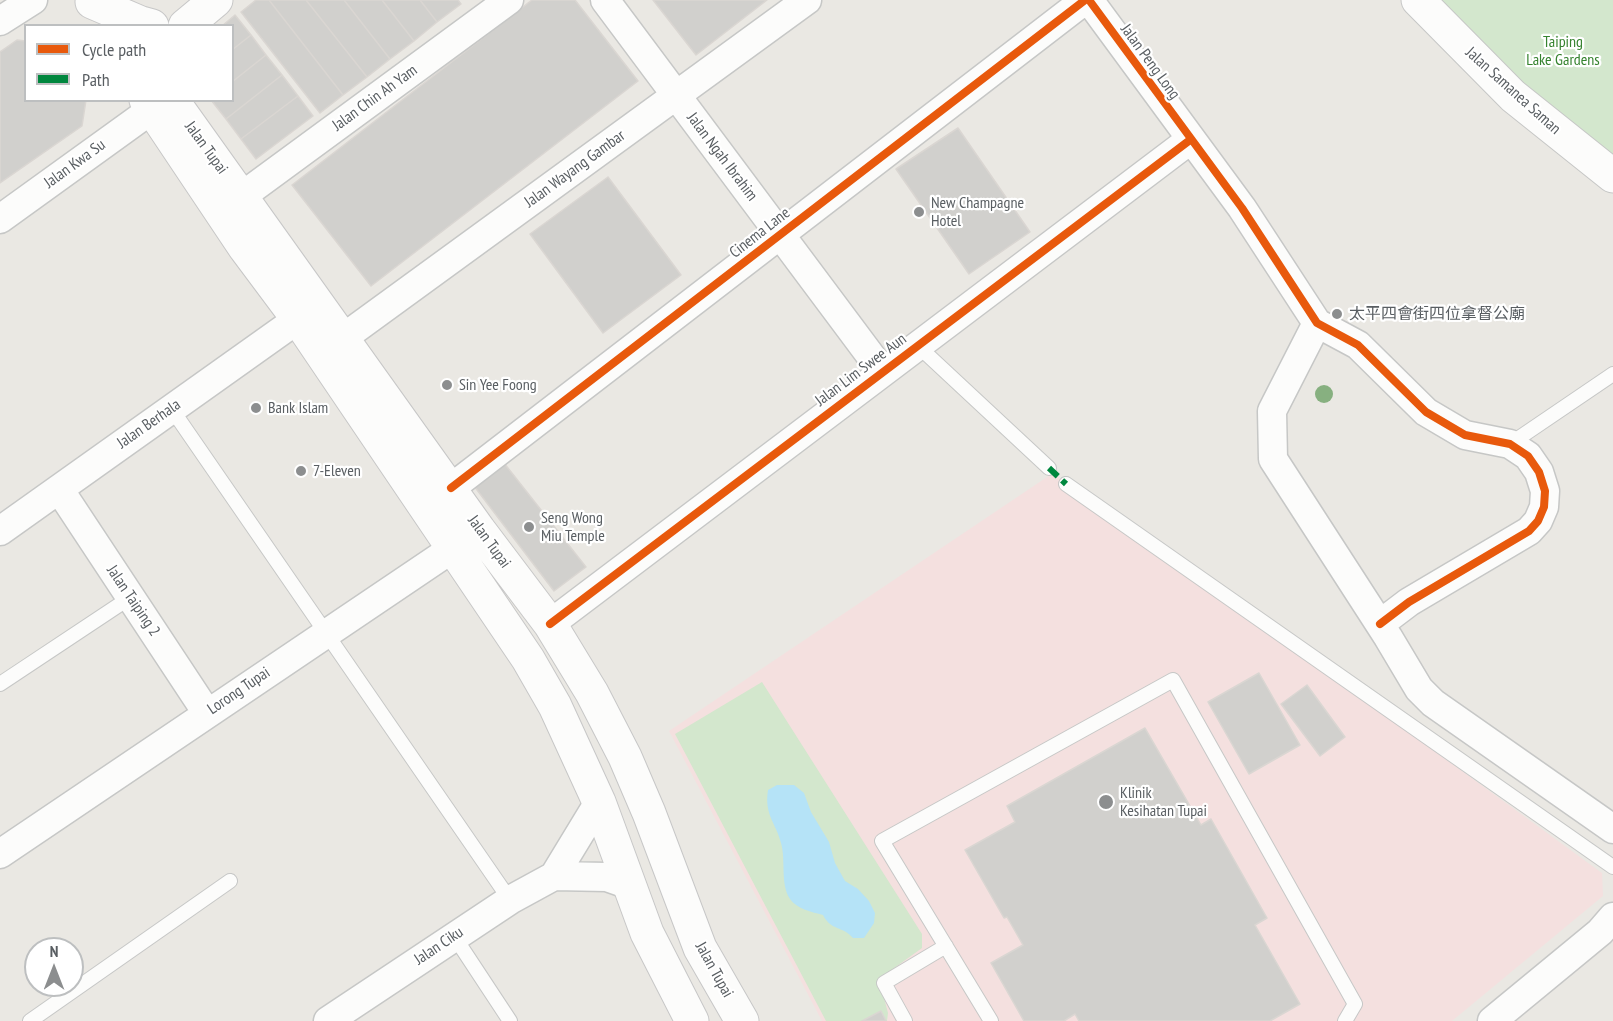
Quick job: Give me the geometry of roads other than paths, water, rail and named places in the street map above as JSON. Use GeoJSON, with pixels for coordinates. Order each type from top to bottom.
{"type":"FeatureCollection","features":[{"type":"Feature","properties":{"kind":"main road"},"geometry":{"type":"LineString","coordinates":[[187,24],[216,0]]}},
{"type":"Feature","properties":{"kind":"main road","name":"Jalan Samanea Saman"},"geometry":{"type":"LineString","coordinates":[[1418,0],[1513,96],[1613,176]]}},
{"type":"Feature","properties":{"kind":"main road"},"geometry":{"type":"LineString","coordinates":[[95,9],[145,24]]}},
{"type":"Feature","properties":{"kind":"main road","name":"Jalan Tupai"},"geometry":{"type":"LineString","coordinates":[[156,104],[231,204],[343,338],[479,530],[550,624],[592,693],[625,757],[649,813],[700,948],[742,1021]]}},
{"type":"Feature","properties":{"kind":"main road","name":"Jalan Tupai"},"geometry":{"type":"LineString","coordinates":[[231,204],[298,319],[528,659],[555,706],[599,802],[646,933],[692,1021]]}},
{"type":"Feature","properties":{"kind":"street"},"geometry":{"type":"LineString","coordinates":[[0,21],[33,0]]}},
{"type":"Feature","properties":{"kind":"street","name":"Jalan Chin Ah Yam"},"geometry":{"type":"LineString","coordinates":[[231,204],[509,0]]}},
{"type":"Feature","properties":{"kind":"street","name":"Jalan Ngah Ibrahim"},"geometry":{"type":"LineString","coordinates":[[605,0],[882,371]]}},
{"type":"Feature","properties":{"kind":"street","name":"Jalan Wayang Gambar"},"geometry":{"type":"LineString","coordinates":[[343,338],[807,0]]}},
{"type":"Feature","properties":{"kind":"street","name":"Jalan Peng Long"},"geometry":{"type":"LineString","coordinates":[[1087,0],[1242,208],[1317,323]]}},
{"type":"Feature","properties":{"kind":"street","name":"Cinema Lane"},"geometry":{"type":"LineString","coordinates":[[451,488],[1087,0]]}},
{"type":"Feature","properties":{"kind":"street","name":"Jalan Kwa Su"},"geometry":{"type":"LineString","coordinates":[[0,219],[156,104]]}},
{"type":"Feature","properties":{"kind":"street","name":"Jalan Lim Swee Aun"},"geometry":{"type":"LineString","coordinates":[[550,624],[1190,140]]}},
{"type":"Feature","properties":{"kind":"street","name":"Jalan Berhala"},"geometry":{"type":"LineString","coordinates":[[0,531],[298,319]]}},
{"type":"Feature","properties":{"kind":"street"},"geometry":{"type":"LineString","coordinates":[[1380,624],[1409,602],[1528,531],[1538,521],[1544,507],[1545,491],[1539,472],[1528,456],[1510,444],[1465,435],[1426,412],[1358,345],[1317,323],[1272,411],[1273,459],[1380,624],[1419,689],[1433,703],[1613,829]]}},
{"type":"Feature","properties":{"kind":"street","name":"Jalan Taiping 2"},"geometry":{"type":"LineString","coordinates":[[59,489],[207,713]]}},
{"type":"Feature","properties":{"kind":"street","name":"Lorong Tupai"},"geometry":{"type":"LineString","coordinates":[[0,854],[479,530]]}},
{"type":"Feature","properties":{"kind":"street"},"geometry":{"type":"LineString","coordinates":[[554,876],[599,802]]}},
{"type":"Feature","properties":{"kind":"street"},"geometry":{"type":"LineString","coordinates":[[554,876],[607,877],[627,884]]}},
{"type":"Feature","properties":{"kind":"street","name":"Jalan Ciku"},"geometry":{"type":"LineString","coordinates":[[335,1019],[454,936],[510,900],[554,876]]}},
{"type":"Feature","properties":{"kind":"street"},"geometry":{"type":"LineString","coordinates":[[1492,1021],[1600,932],[1613,917]]}},
{"type":"Feature","properties":{"kind":"lane"},"geometry":{"type":"LineString","coordinates":[[917,345],[1049,468]]}},
{"type":"Feature","properties":{"kind":"lane"},"geometry":{"type":"LineString","coordinates":[[1510,444],[1613,374]]}},
{"type":"Feature","properties":{"kind":"lane"},"geometry":{"type":"LineString","coordinates":[[171,408],[510,900]]}},
{"type":"Feature","properties":{"kind":"lane"},"geometry":{"type":"LineString","coordinates":[[1066,484],[1613,867]]}},
{"type":"Feature","properties":{"kind":"lane"},"geometry":{"type":"LineString","coordinates":[[0,684],[131,597]]}},
{"type":"Feature","properties":{"kind":"lane"},"geometry":{"type":"LineString","coordinates":[[991,1021],[882,841],[1173,680],[1355,1004],[1345,1021]]}},
{"type":"Feature","properties":{"kind":"lane"},"geometry":{"type":"LineString","coordinates":[[30,1021],[230,881]]}},
{"type":"Feature","properties":{"kind":"lane"},"geometry":{"type":"LineString","coordinates":[[454,936],[510,1021]]}},
{"type":"Feature","properties":{"kind":"lane"},"geometry":{"type":"LineString","coordinates":[[905,1021],[884,983],[946,946]]}},
{"type":"Feature","properties":{"kind":"water"},"geometry":{"type":"Polygon","coordinates":[[[777,785],[794,785],[804,793],[811,812],[829,842],[835,863],[845,881],[858,889],[869,901],[875,913],[874,923],[864,938],[853,938],[830,924],[823,915],[801,908],[790,899],[785,886],[781,843],[771,818],[767,799],[768,790],[777,785]]]}},
{"type":"Feature","properties":{"kind":"place","name":"New Champagne Hotel"},"geometry":{"type":"Point","coordinates":[919,212]}},
{"type":"Feature","properties":{"kind":"place","name":"太平四會街四位拿督公廟"},"geometry":{"type":"Point","coordinates":[1337,314]}},
{"type":"Feature","properties":{"kind":"place","name":"Sin Yee Foong"},"geometry":{"type":"Point","coordinates":[447,385]}},
{"type":"Feature","properties":{"kind":"place","name":"Bank Islam"},"geometry":{"type":"Point","coordinates":[256,408]}},
{"type":"Feature","properties":{"kind":"place","name":"7-Eleven"},"geometry":{"type":"Point","coordinates":[301,471]}},
{"type":"Feature","properties":{"kind":"place","name":"Seng Wong Miu Temple"},"geometry":{"type":"Point","coordinates":[529,527]}},
{"type":"Feature","properties":{"kind":"place","name":"Klinik Kesihatan Tupai"},"geometry":{"type":"Point","coordinates":[1106,802]}},
{"type":"Feature","properties":{"kind":"park label","name":"Taiping Lake Gardens"},"geometry":{"type":"Point","coordinates":[1563,51]}}]}
